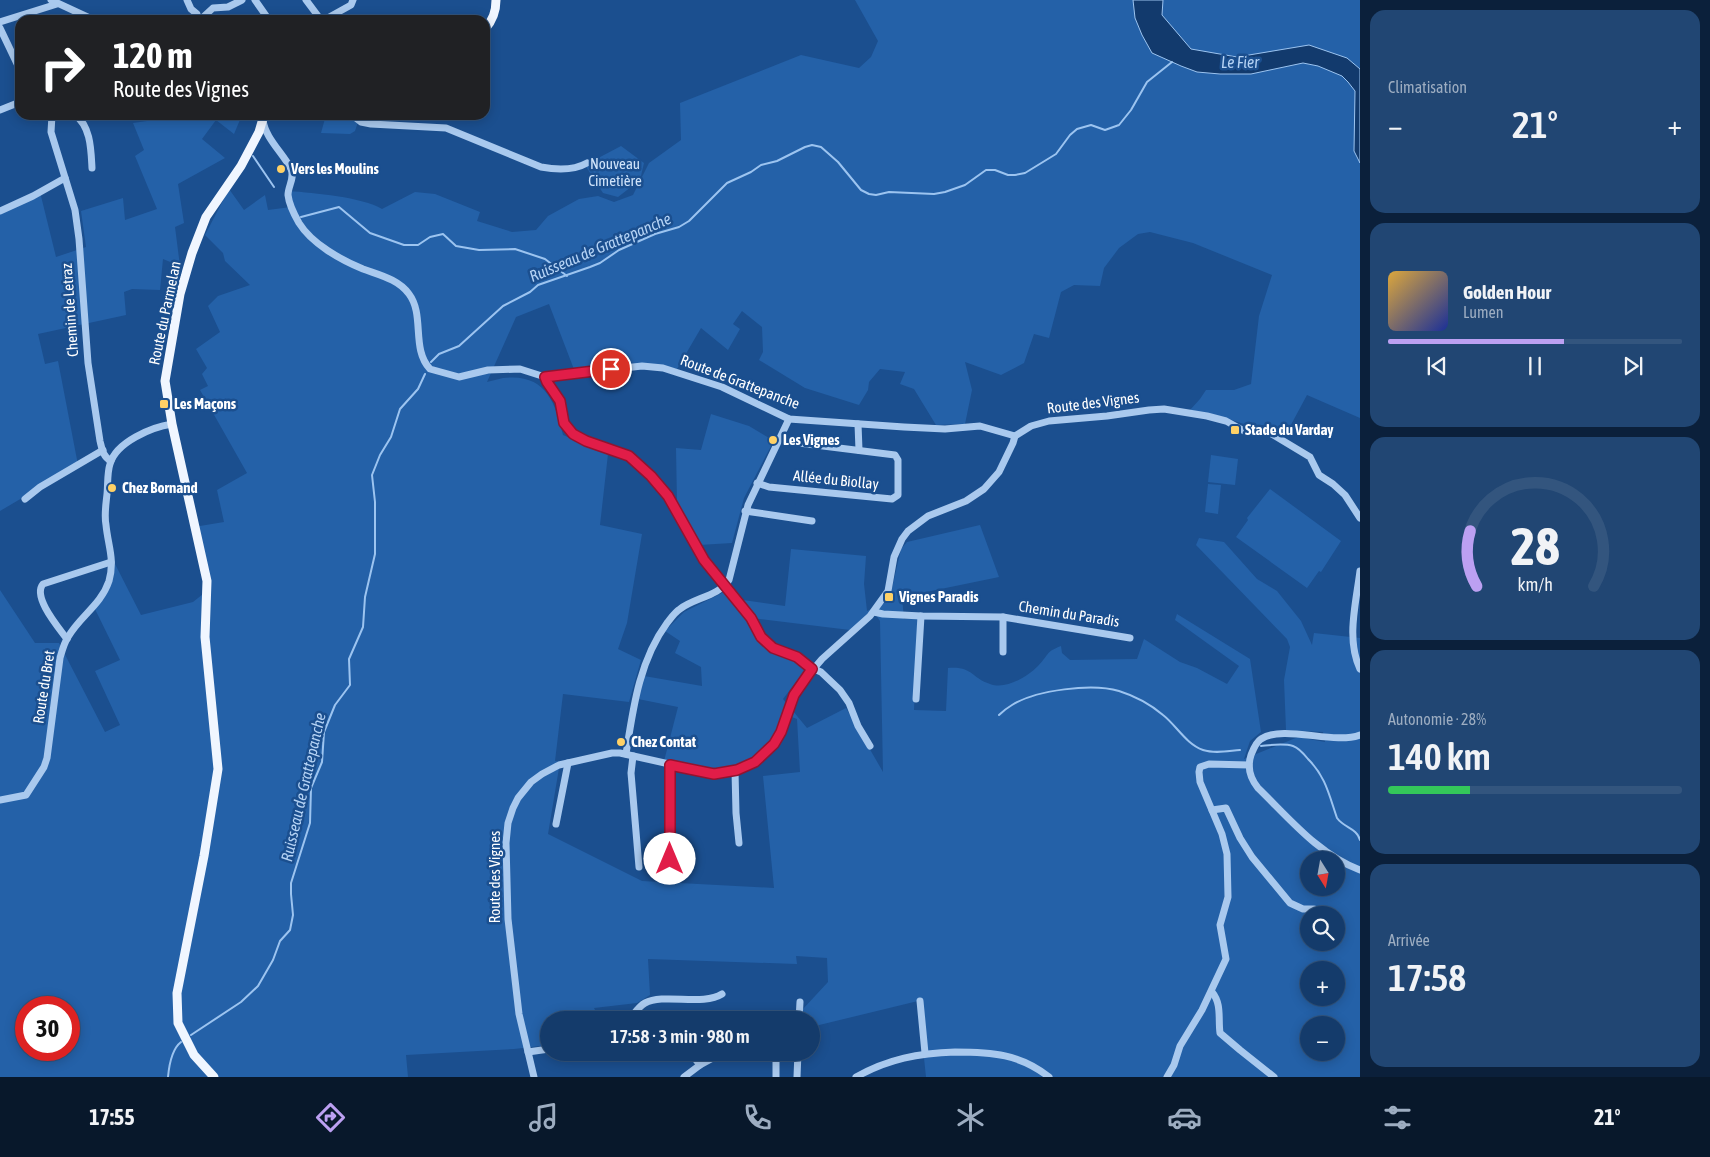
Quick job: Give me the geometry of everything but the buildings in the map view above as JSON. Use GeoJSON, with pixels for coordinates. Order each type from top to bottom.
{"type":"FeatureCollection","features":[{"type":"Feature","properties":{"kind":"main road"},"geometry":{"type":"LineString","coordinates":[[490,23],[496,0]]}},
{"type":"Feature","properties":{"kind":"main road","name":"Route du Parmelan"},"geometry":{"type":"LineString","coordinates":[[214,1077],[194,1055],[178,1023],[177,993],[204,856],[218,769],[206,637],[206,581],[191,506],[176,445],[165,381],[183,282],[206,217],[241,166],[259,132],[263,120]]}},
{"type":"Feature","properties":{"kind":"street"},"geometry":{"type":"LineString","coordinates":[[187,0],[191,9],[197,15]]}},
{"type":"Feature","properties":{"kind":"street"},"geometry":{"type":"LineString","coordinates":[[205,15],[214,8],[228,7],[242,0]]}},
{"type":"Feature","properties":{"kind":"street"},"geometry":{"type":"LineString","coordinates":[[256,0],[266,15]]}},
{"type":"Feature","properties":{"kind":"street"},"geometry":{"type":"LineString","coordinates":[[306,0],[318,15]]}},
{"type":"Feature","properties":{"kind":"street"},"geometry":{"type":"LineString","coordinates":[[331,15],[350,4],[353,0]]}},
{"type":"Feature","properties":{"kind":"street"},"geometry":{"type":"LineString","coordinates":[[19,15],[54,2],[83,15]]}},
{"type":"Feature","properties":{"kind":"street"},"geometry":{"type":"LineString","coordinates":[[0,22],[15,16]]}},
{"type":"Feature","properties":{"kind":"street"},"geometry":{"type":"LineString","coordinates":[[0,28],[15,60]]}},
{"type":"Feature","properties":{"kind":"street"},"geometry":{"type":"LineString","coordinates":[[0,110],[15,104]]}},
{"type":"Feature","properties":{"kind":"street","name":"Chemin de Letraz"},"geometry":{"type":"LineString","coordinates":[[52,120],[51,132],[75,210],[79,239],[88,363],[100,441],[106,458],[111,461]]}},
{"type":"Feature","properties":{"kind":"street"},"geometry":{"type":"LineString","coordinates":[[80,120],[83,123],[89,141],[92,168]]}},
{"type":"Feature","properties":{"kind":"street"},"geometry":{"type":"LineString","coordinates":[[264,120],[265,130],[280,151],[292,173],[288,198],[301,226],[311,237],[330,251],[353,264],[392,280],[409,294],[414,303],[418,335],[423,359],[427,367],[432,371],[459,377],[488,370],[511,369],[529,371],[545,377],[560,401],[564,423],[573,434],[586,441],[629,456],[660,484],[704,560],[751,618],[761,637],[773,648],[797,657],[812,669],[821,672],[845,696],[870,746]]}},
{"type":"Feature","properties":{"kind":"street"},"geometry":{"type":"LineString","coordinates":[[358,120],[371,124],[446,128],[541,167],[554,170],[575,168],[587,163]]}},
{"type":"Feature","properties":{"kind":"street"},"geometry":{"type":"LineString","coordinates":[[0,211],[26,200],[65,178]]}},
{"type":"Feature","properties":{"kind":"street","name":"Route de Grattepanche"},"geometry":{"type":"LineString","coordinates":[[545,377],[642,366],[663,368],[722,387],[789,418],[945,429],[980,426],[1015,436]]}},
{"type":"Feature","properties":{"kind":"street","name":"Route des Vignes"},"geometry":{"type":"LineString","coordinates":[[534,1077],[519,1014],[508,919],[506,843],[508,823],[513,808],[523,791],[531,782],[550,768],[612,753],[630,755],[706,774],[735,771],[755,762],[774,744],[781,732],[794,695],[812,669],[874,612],[888,591],[894,558],[902,539],[908,531],[928,516],[966,501],[984,489],[999,472],[1015,436],[1031,426],[1049,421],[1149,410],[1164,409],[1207,416],[1226,421],[1246,432],[1270,433],[1310,457],[1319,475],[1345,495],[1360,518]]}},
{"type":"Feature","properties":{"kind":"street"},"geometry":{"type":"LineString","coordinates":[[639,867],[630,755],[638,687],[661,631],[678,610],[725,586],[732,572],[745,511],[789,418]]}},
{"type":"Feature","properties":{"kind":"street"},"geometry":{"type":"LineString","coordinates":[[111,461],[118,450],[133,438],[152,428],[172,424]]}},
{"type":"Feature","properties":{"kind":"street"},"geometry":{"type":"LineString","coordinates":[[790,440],[800,443],[859,450],[858,424]]}},
{"type":"Feature","properties":{"kind":"street"},"geometry":{"type":"LineString","coordinates":[[25,499],[40,487],[103,450]]}},
{"type":"Feature","properties":{"kind":"street","name":"Allée du Biollay"},"geometry":{"type":"LineString","coordinates":[[757,483],[788,489],[894,498],[898,495],[898,460],[895,455],[859,450]]}},
{"type":"Feature","properties":{"kind":"street","name":"Route du Bret"},"geometry":{"type":"LineString","coordinates":[[0,800],[26,794],[44,767],[60,658],[67,639],[104,593],[109,580],[112,562],[105,522],[111,461]]}},
{"type":"Feature","properties":{"kind":"street"},"geometry":{"type":"LineString","coordinates":[[745,511],[812,521]]}},
{"type":"Feature","properties":{"kind":"street"},"geometry":{"type":"LineString","coordinates":[[67,639],[53,620],[40,596],[41,587],[43,584],[112,562]]}},
{"type":"Feature","properties":{"kind":"street"},"geometry":{"type":"LineString","coordinates":[[1360,571],[1353,636],[1355,654],[1360,669]]}},
{"type":"Feature","properties":{"kind":"street","name":"Chemin du Paradis"},"geometry":{"type":"LineString","coordinates":[[874,612],[920,616],[1004,618],[1130,638]]}},
{"type":"Feature","properties":{"kind":"street"},"geometry":{"type":"LineString","coordinates":[[916,699],[920,616]]}},
{"type":"Feature","properties":{"kind":"street","name":"Chemin du Paradis"},"geometry":{"type":"LineString","coordinates":[[1003,652],[1004,618]]}},
{"type":"Feature","properties":{"kind":"street"},"geometry":{"type":"LineString","coordinates":[[1360,735],[1346,738],[1288,734],[1260,739],[1254,748],[1249,766],[1252,781],[1313,841],[1327,854],[1346,865],[1360,870]]}},
{"type":"Feature","properties":{"kind":"street"},"geometry":{"type":"LineString","coordinates":[[556,824],[568,763]]}},
{"type":"Feature","properties":{"kind":"street"},"geometry":{"type":"LineString","coordinates":[[1167,1077],[1174,1065],[1180,1046],[1212,992],[1226,959],[1220,925],[1228,891],[1226,845],[1200,782],[1200,767],[1209,764],[1249,766]]}},
{"type":"Feature","properties":{"kind":"street"},"geometry":{"type":"LineString","coordinates":[[670,765],[670,859],[672,875]]}},
{"type":"Feature","properties":{"kind":"street"},"geometry":{"type":"LineString","coordinates":[[735,771],[739,843]]}},
{"type":"Feature","properties":{"kind":"street"},"geometry":{"type":"LineString","coordinates":[[1212,810],[1226,808],[1244,844],[1290,903],[1300,907]]}},
{"type":"Feature","properties":{"kind":"street"},"geometry":{"type":"LineString","coordinates":[[1212,992],[1219,1008],[1220,1033],[1274,1077]]}},
{"type":"Feature","properties":{"kind":"street"},"geometry":{"type":"LineString","coordinates":[[637,1011],[641,1006],[652,1001],[712,998],[722,994]]}},
{"type":"Feature","properties":{"kind":"street"},"geometry":{"type":"LineString","coordinates":[[920,1001],[925,1053]]}},
{"type":"Feature","properties":{"kind":"street"},"geometry":{"type":"LineString","coordinates":[[800,1002],[800,1011]]}},
{"type":"Feature","properties":{"kind":"street"},"geometry":{"type":"LineString","coordinates":[[528,1052],[540,1050]]}},
{"type":"Feature","properties":{"kind":"street"},"geometry":{"type":"LineString","coordinates":[[856,1077],[875,1067],[925,1053],[996,1053],[1010,1056],[1034,1066],[1049,1077]]}},
{"type":"Feature","properties":{"kind":"street"},"geometry":{"type":"LineString","coordinates":[[697,1061],[700,1065]]}},
{"type":"Feature","properties":{"kind":"street"},"geometry":{"type":"LineString","coordinates":[[684,1077],[707,1061]]}},
{"type":"Feature","properties":{"kind":"street"},"geometry":{"type":"LineString","coordinates":[[776,1061],[776,1077]]}},
{"type":"Feature","properties":{"kind":"street"},"geometry":{"type":"LineString","coordinates":[[798,1061],[798,1077]]}},
{"type":"Feature","properties":{"kind":"green space"},"geometry":{"type":"Polygon","coordinates":[[[855,0],[1360,0],[1360,418],[1307,395],[1286,434],[1264,425],[1247,425],[1216,415],[1190,410],[1206,390],[1234,390],[1251,384],[1259,316],[1272,275],[1193,243],[1150,232],[1138,234],[1119,248],[1104,268],[1100,286],[1074,285],[1061,292],[1049,338],[1034,334],[1024,363],[1001,375],[965,362],[972,390],[965,424],[936,425],[914,389],[900,384],[905,372],[880,369],[869,382],[868,390],[859,405],[805,388],[759,360],[763,352],[762,327],[742,311],[733,324],[740,329],[728,350],[701,328],[677,369],[660,365],[575,372],[549,304],[516,317],[487,382],[503,378],[529,380],[546,392],[556,411],[563,435],[608,454],[600,525],[642,534],[627,623],[618,649],[641,660],[629,702],[563,694],[555,761],[560,762],[548,834],[642,881],[774,888],[763,776],[800,772],[797,719],[789,716],[782,734],[746,769],[731,775],[712,777],[663,765],[678,707],[638,699],[644,676],[702,686],[701,667],[675,653],[680,641],[665,631],[684,612],[724,592],[741,611],[763,646],[777,654],[795,660],[805,670],[783,699],[807,728],[846,708],[883,772],[880,621],[874,612],[850,630],[751,618],[736,599],[785,606],[791,549],[866,556],[864,584],[867,611],[889,601],[901,549],[907,542],[980,525],[999,577],[902,597],[904,619],[918,619],[914,710],[946,711],[948,668],[962,669],[984,682],[1003,685],[1016,681],[1028,674],[1050,652],[1061,646],[1062,653],[1070,660],[1137,659],[1144,639],[1180,662],[1197,668],[1227,684],[1239,666],[1175,620],[1177,614],[1250,659],[1261,732],[1250,741],[1244,759],[1298,737],[1325,742],[1323,732],[1286,730],[1284,680],[1290,647],[1287,639],[1196,545],[1199,538],[1224,542],[1257,579],[1277,591],[1301,621],[1312,645],[1314,633],[1360,638],[1360,1077],[926,1077],[918,1001],[820,1025],[820,1011],[803,1011],[803,1009],[828,982],[827,958],[796,956],[797,964],[648,959],[650,995],[637,1003],[594,1008],[596,1011],[540,1011],[540,1046],[406,1055],[408,1077],[0,1077],[0,590],[35,643],[59,643],[105,732],[120,725],[95,671],[120,660],[93,605],[106,594],[113,560],[141,615],[193,602],[208,590],[194,527],[224,522],[217,490],[247,473],[200,390],[208,386],[202,374],[207,368],[196,349],[220,332],[208,306],[218,296],[250,285],[225,261],[223,253],[205,235],[229,189],[244,210],[265,195],[268,210],[291,207],[289,191],[324,194],[363,201],[382,209],[415,192],[435,194],[480,212],[477,221],[512,232],[536,230],[548,216],[579,199],[598,196],[614,202],[633,195],[649,163],[681,140],[680,103],[801,55],[859,68],[871,57],[878,41],[855,0]]]}},
{"type":"Feature","properties":{"kind":"green space"},"geometry":{"type":"Polygon","coordinates":[[[154,120],[216,120],[202,139],[225,158],[178,184],[184,223],[175,227],[180,266],[163,259],[160,290],[132,289],[124,292],[126,315],[38,334],[45,364],[58,361],[78,465],[0,511],[0,211],[40,192],[56,257],[86,247],[81,211],[123,198],[125,220],[157,209],[135,156],[144,150],[133,123],[154,120]]]}},
{"type":"Feature","properties":{"kind":"green space"},"geometry":{"type":"Polygon","coordinates":[[[216,120],[240,120],[234,134],[216,120]]]}},
{"type":"Feature","properties":{"kind":"green space"},"geometry":{"type":"Polygon","coordinates":[[[325,120],[355,120],[358,122],[355,131],[350,134],[321,133],[325,120]]]}},
{"type":"Feature","properties":{"kind":"green space","name":"Nouveau Cimetière"},"geometry":{"type":"Polygon","coordinates":[[[621,146],[644,163],[640,180],[618,197],[603,193],[585,165],[621,146]]]}},
{"type":"Feature","properties":{"kind":"green space"},"geometry":{"type":"Polygon","coordinates":[[[711,414],[749,426],[769,438],[771,446],[744,498],[732,543],[699,545],[677,503],[676,448],[701,450],[711,414]]]}},
{"type":"Feature","properties":{"kind":"green space"},"geometry":{"type":"Polygon","coordinates":[[[1211,455],[1238,459],[1235,485],[1208,482],[1211,455]]]}},
{"type":"Feature","properties":{"kind":"green space"},"geometry":{"type":"Polygon","coordinates":[[[1208,484],[1221,485],[1218,514],[1205,512],[1208,484]]]}},
{"type":"Feature","properties":{"kind":"green space"},"geometry":{"type":"Polygon","coordinates":[[[1270,489],[1341,541],[1321,572],[1319,571],[1307,588],[1236,537],[1248,520],[1247,518],[1270,489]]]}},
{"type":"Feature","properties":{"kind":"water","name":"Le Fier"},"geometry":{"type":"Polygon","coordinates":[[[1133,0],[1163,0],[1162,15],[1191,49],[1237,57],[1309,45],[1347,58],[1360,69],[1360,163],[1354,151],[1355,91],[1342,76],[1318,66],[1303,63],[1251,74],[1197,72],[1152,53],[1135,18],[1133,0]]]}},
{"type":"Feature","properties":{"kind":"waterway","name":"Ruisseau de Grattepanche"},"geometry":{"type":"LineString","coordinates":[[431,362],[439,354],[459,346],[503,306],[530,292],[538,285],[600,263],[619,250],[655,234],[679,227],[689,221],[727,183],[751,172],[761,165],[777,161],[805,147],[812,145],[821,147],[838,162],[861,190],[869,194],[876,195],[889,192],[934,194],[945,192],[965,185],[986,170],[995,170],[1008,175],[1025,173],[1056,154],[1070,135],[1077,129],[1091,125],[1105,130],[1119,125],[1131,110],[1147,82],[1172,62]]}},
{"type":"Feature","properties":{"kind":"waterway"},"geometry":{"type":"LineString","coordinates":[[253,156],[274,187]]}},
{"type":"Feature","properties":{"kind":"waterway"},"geometry":{"type":"LineString","coordinates":[[301,217],[339,207],[370,233],[404,245],[418,245],[430,237],[443,234],[456,246],[479,250],[515,249],[545,259],[567,276]]}},
{"type":"Feature","properties":{"kind":"waterway","name":"Ruisseau de Grattepanche"},"geometry":{"type":"LineString","coordinates":[[191,1035],[241,1002],[258,986],[273,960],[280,941],[290,930],[293,915],[291,883],[310,823],[311,788],[322,762],[324,732],[335,705],[350,685],[349,659],[363,627],[365,597],[375,554],[375,502],[372,475],[380,455],[391,437],[400,409],[418,389],[425,374]]}},
{"type":"Feature","properties":{"kind":"waterway"},"geometry":{"type":"LineString","coordinates":[[999,715],[1008,707],[1035,695],[1064,689],[1108,689],[1125,693],[1148,704],[1168,719],[1191,743],[1203,750],[1217,752],[1240,750]]}},
{"type":"Feature","properties":{"kind":"waterway"},"geometry":{"type":"LineString","coordinates":[[1261,746],[1289,745],[1301,751],[1323,780],[1337,818],[1353,830],[1360,840]]}},
{"type":"Feature","properties":{"kind":"waterway","name":"Ruisseau de Grattepanche"},"geometry":{"type":"LineString","coordinates":[[168,1077],[173,1053],[181,1042]]}},
{"type":"Feature","properties":{"kind":"place","name":"Vers les Moulins"},"geometry":{"type":"Point","coordinates":[281,169]}},
{"type":"Feature","properties":{"kind":"place","name":"Les Maçons"},"geometry":{"type":"Point","coordinates":[164,404]}},
{"type":"Feature","properties":{"kind":"place","name":"Stade du Varday"},"geometry":{"type":"Point","coordinates":[1235,430]}},
{"type":"Feature","properties":{"kind":"place","name":"Les Vignes"},"geometry":{"type":"Point","coordinates":[773,440]}},
{"type":"Feature","properties":{"kind":"place","name":"Chez Bornand"},"geometry":{"type":"Point","coordinates":[112,488]}},
{"type":"Feature","properties":{"kind":"place","name":"Vignes Paradis"},"geometry":{"type":"Point","coordinates":[889,597]}},
{"type":"Feature","properties":{"kind":"place","name":"Chez Contat"},"geometry":{"type":"Point","coordinates":[621,742]}},
{"type":"Feature","properties":{"kind":"route"},"geometry":{"type":"LineString","coordinates":[[611,369],[550,378],[545,377],[560,401],[564,423],[568,429],[578,438],[629,456],[660,484],[704,560],[751,618],[761,637],[773,648],[797,657],[812,669],[794,695],[781,732],[774,744],[755,762],[737,770],[714,774],[706,774],[670,765],[670,859]]}}]}
